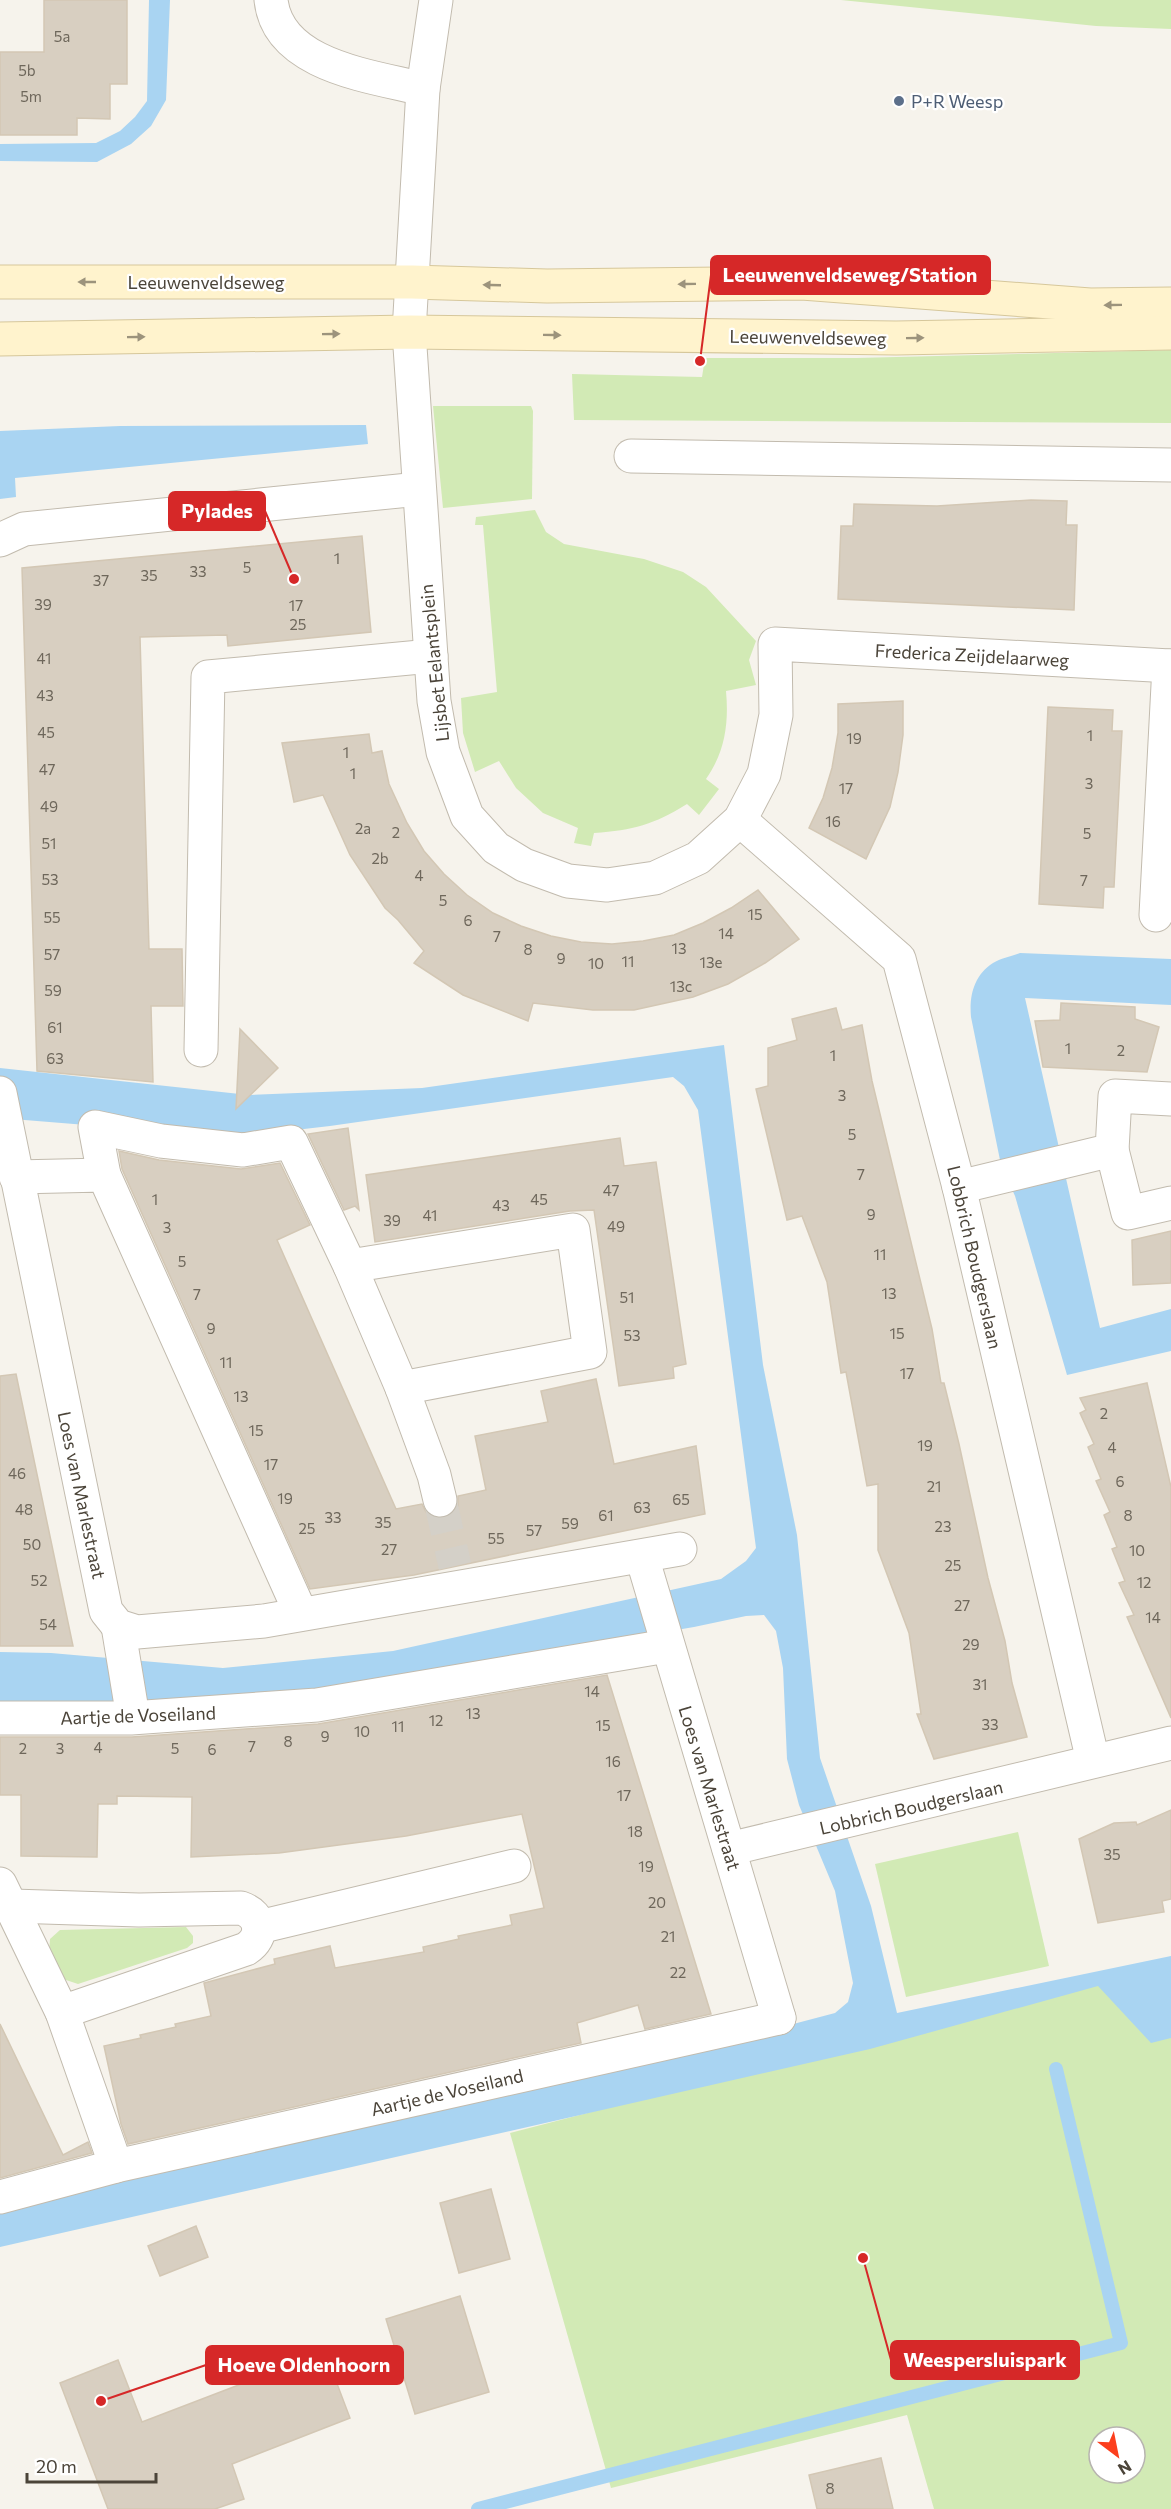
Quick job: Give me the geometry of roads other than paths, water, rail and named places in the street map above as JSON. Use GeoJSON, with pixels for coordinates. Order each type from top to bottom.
{"type":"FeatureCollection","features":[{"type":"Feature","properties":{"kind":"main road","name":"Leeuwenveldseweg"},"geometry":{"type":"LineString","coordinates":[[0,282],[412,282],[547,286],[802,283],[1090,305],[1171,304]]}},
{"type":"Feature","properties":{"kind":"main road","name":"Leeuwenveldseweg"},"geometry":{"type":"LineString","coordinates":[[0,339],[409,332],[896,338],[1171,333]]}},
{"type":"Feature","properties":{"kind":"street"},"geometry":{"type":"LineString","coordinates":[[271,0],[272,8],[288,38],[307,56],[376,78],[423,89]]}},
{"type":"Feature","properties":{"kind":"street"},"geometry":{"type":"LineString","coordinates":[[409,332],[423,89],[436,0]]}},
{"type":"Feature","properties":{"kind":"street","name":"Lijsbet Eelantsplein"},"geometry":{"type":"LineString","coordinates":[[409,332],[431,656],[443,752],[467,816],[496,848],[524,865],[568,881],[607,885],[655,878],[698,858],[740,820],[764,774],[776,715],[775,644]]}},
{"type":"Feature","properties":{"kind":"street"},"geometry":{"type":"LineString","coordinates":[[632,456],[1171,465]]}},
{"type":"Feature","properties":{"kind":"street"},"geometry":{"type":"LineString","coordinates":[[0,540],[24,529],[419,489]]}},
{"type":"Feature","properties":{"kind":"street","name":"Frederica Zeijdelaarweg"},"geometry":{"type":"LineString","coordinates":[[775,644],[1170,666],[1156,915]]}},
{"type":"Feature","properties":{"kind":"street"},"geometry":{"type":"LineString","coordinates":[[201,1050],[208,677],[431,656]]}},
{"type":"Feature","properties":{"kind":"street","name":"Lobbrich Boudgerslaan"},"geometry":{"type":"LineString","coordinates":[[740,820],[899,959],[966,1185],[1093,1761]]}},
{"type":"Feature","properties":{"kind":"street","name":"Loes van Marlestraat"},"geometry":{"type":"LineString","coordinates":[[0,1093],[106,1611],[119,1637]]}},
{"type":"Feature","properties":{"kind":"street"},"geometry":{"type":"LineString","coordinates":[[1171,1099],[1115,1096],[1112,1150],[1128,1213],[1171,1203]]}},
{"type":"Feature","properties":{"kind":"street"},"geometry":{"type":"LineString","coordinates":[[301,1614],[104,1175],[95,1127],[160,1141],[243,1150],[291,1142],[350,1266],[402,1388],[434,1475],[440,1500]]}},
{"type":"Feature","properties":{"kind":"street"},"geometry":{"type":"LineString","coordinates":[[966,1185],[1112,1150]]}},
{"type":"Feature","properties":{"kind":"street"},"geometry":{"type":"LineString","coordinates":[[16,1177],[104,1175]]}},
{"type":"Feature","properties":{"kind":"street"},"geometry":{"type":"LineString","coordinates":[[350,1266],[573,1230],[590,1352],[402,1388]]}},
{"type":"Feature","properties":{"kind":"street"},"geometry":{"type":"LineString","coordinates":[[119,1637],[137,1632],[264,1621],[458,1577],[644,1566],[680,1549]]}},
{"type":"Feature","properties":{"kind":"street","name":"Loes van Marlestraat"},"geometry":{"type":"LineString","coordinates":[[644,1566],[779,2018]]}},
{"type":"Feature","properties":{"kind":"street","name":"Aartje de Voseiland"},"geometry":{"type":"LineString","coordinates":[[119,1637],[132,1711]]}},
{"type":"Feature","properties":{"kind":"street","name":"Aartje de Voseiland"},"geometry":{"type":"LineString","coordinates":[[0,1718],[131,1718],[317,1705],[667,1646]]}},
{"type":"Feature","properties":{"kind":"street","name":"Lobbrich Boudgerslaan"},"geometry":{"type":"LineString","coordinates":[[729,1849],[1171,1743]]}},
{"type":"Feature","properties":{"kind":"street"},"geometry":{"type":"LineString","coordinates":[[259,1927],[514,1866]]}},
{"type":"Feature","properties":{"kind":"street"},"geometry":{"type":"LineString","coordinates":[[6,1895],[139,1910],[241,1908],[254,1914],[259,1927],[257,1940],[246,1949],[62,2012]]}},
{"type":"Feature","properties":{"kind":"street"},"geometry":{"type":"LineString","coordinates":[[6,1895],[62,2012],[116,2166]]}},
{"type":"Feature","properties":{"kind":"street","name":"Aartje de Voseiland"},"geometry":{"type":"LineString","coordinates":[[0,2197],[116,2166],[779,2018]]}},
{"type":"Feature","properties":{"kind":"water"},"geometry":{"type":"Polygon","coordinates":[[[149,0],[170,0],[166,100],[151,126],[131,144],[97,162],[0,161],[0,144],[96,143],[120,131],[135,117],[147,101],[149,0]]]}},
{"type":"Feature","properties":{"kind":"water"},"geometry":{"type":"Polygon","coordinates":[[[366,425],[368,444],[15,478],[16,497],[0,499],[0,431],[120,426],[366,425]]]}},
{"type":"Feature","properties":{"kind":"water"},"geometry":{"type":"Polygon","coordinates":[[[1020,953],[1171,959],[1171,1005],[1025,998],[1100,1328],[1171,1309],[1171,1351],[1067,1375],[1015,1196],[1001,1165],[971,1017],[972,994],[981,974],[996,961],[1020,953]]]}},
{"type":"Feature","properties":{"kind":"water"},"geometry":{"type":"Polygon","coordinates":[[[724,1045],[763,1365],[797,1535],[820,1758],[871,1906],[897,2013],[1171,1956],[1171,2038],[1151,2043],[1098,1986],[870,2049],[0,2247],[0,2208],[680,2054],[835,2013],[848,2002],[853,1983],[835,1891],[799,1805],[787,1759],[783,1668],[776,1631],[764,1615],[746,1616],[694,1627],[230,1706],[0,1705],[0,1652],[51,1653],[223,1668],[393,1651],[721,1579],[746,1561],[756,1548],[698,1110],[684,1086],[673,1077],[330,1126],[234,1137],[0,1118],[0,1068],[249,1095],[422,1088],[724,1045]]]}},
{"type":"Feature","properties":{"kind":"waterway"},"geometry":{"type":"LineString","coordinates":[[478,2509],[1121,2343],[1056,2069]]}},
{"type":"Feature","properties":{"kind":"tunnel"},"geometry":{"type":"LineString","coordinates":[[440,1500],[455,1566]]}},
{"type":"Feature","properties":{"kind":"place","name":"P+R Weesp"},"geometry":{"type":"Point","coordinates":[899,101]}},
{"type":"Feature","properties":{"kind":"place","name":"Leeuwenveldseweg/Station"},"geometry":{"type":"Point","coordinates":[700,361]}},
{"type":"Feature","properties":{"kind":"place","name":"Pylades"},"geometry":{"type":"Point","coordinates":[294,579]}},
{"type":"Feature","properties":{"kind":"place","name":"Weespersluispark"},"geometry":{"type":"Point","coordinates":[863,2258]}},
{"type":"Feature","properties":{"kind":"place","name":"Hoeve Oldenhoorn"},"geometry":{"type":"Point","coordinates":[101,2401]}}]}
